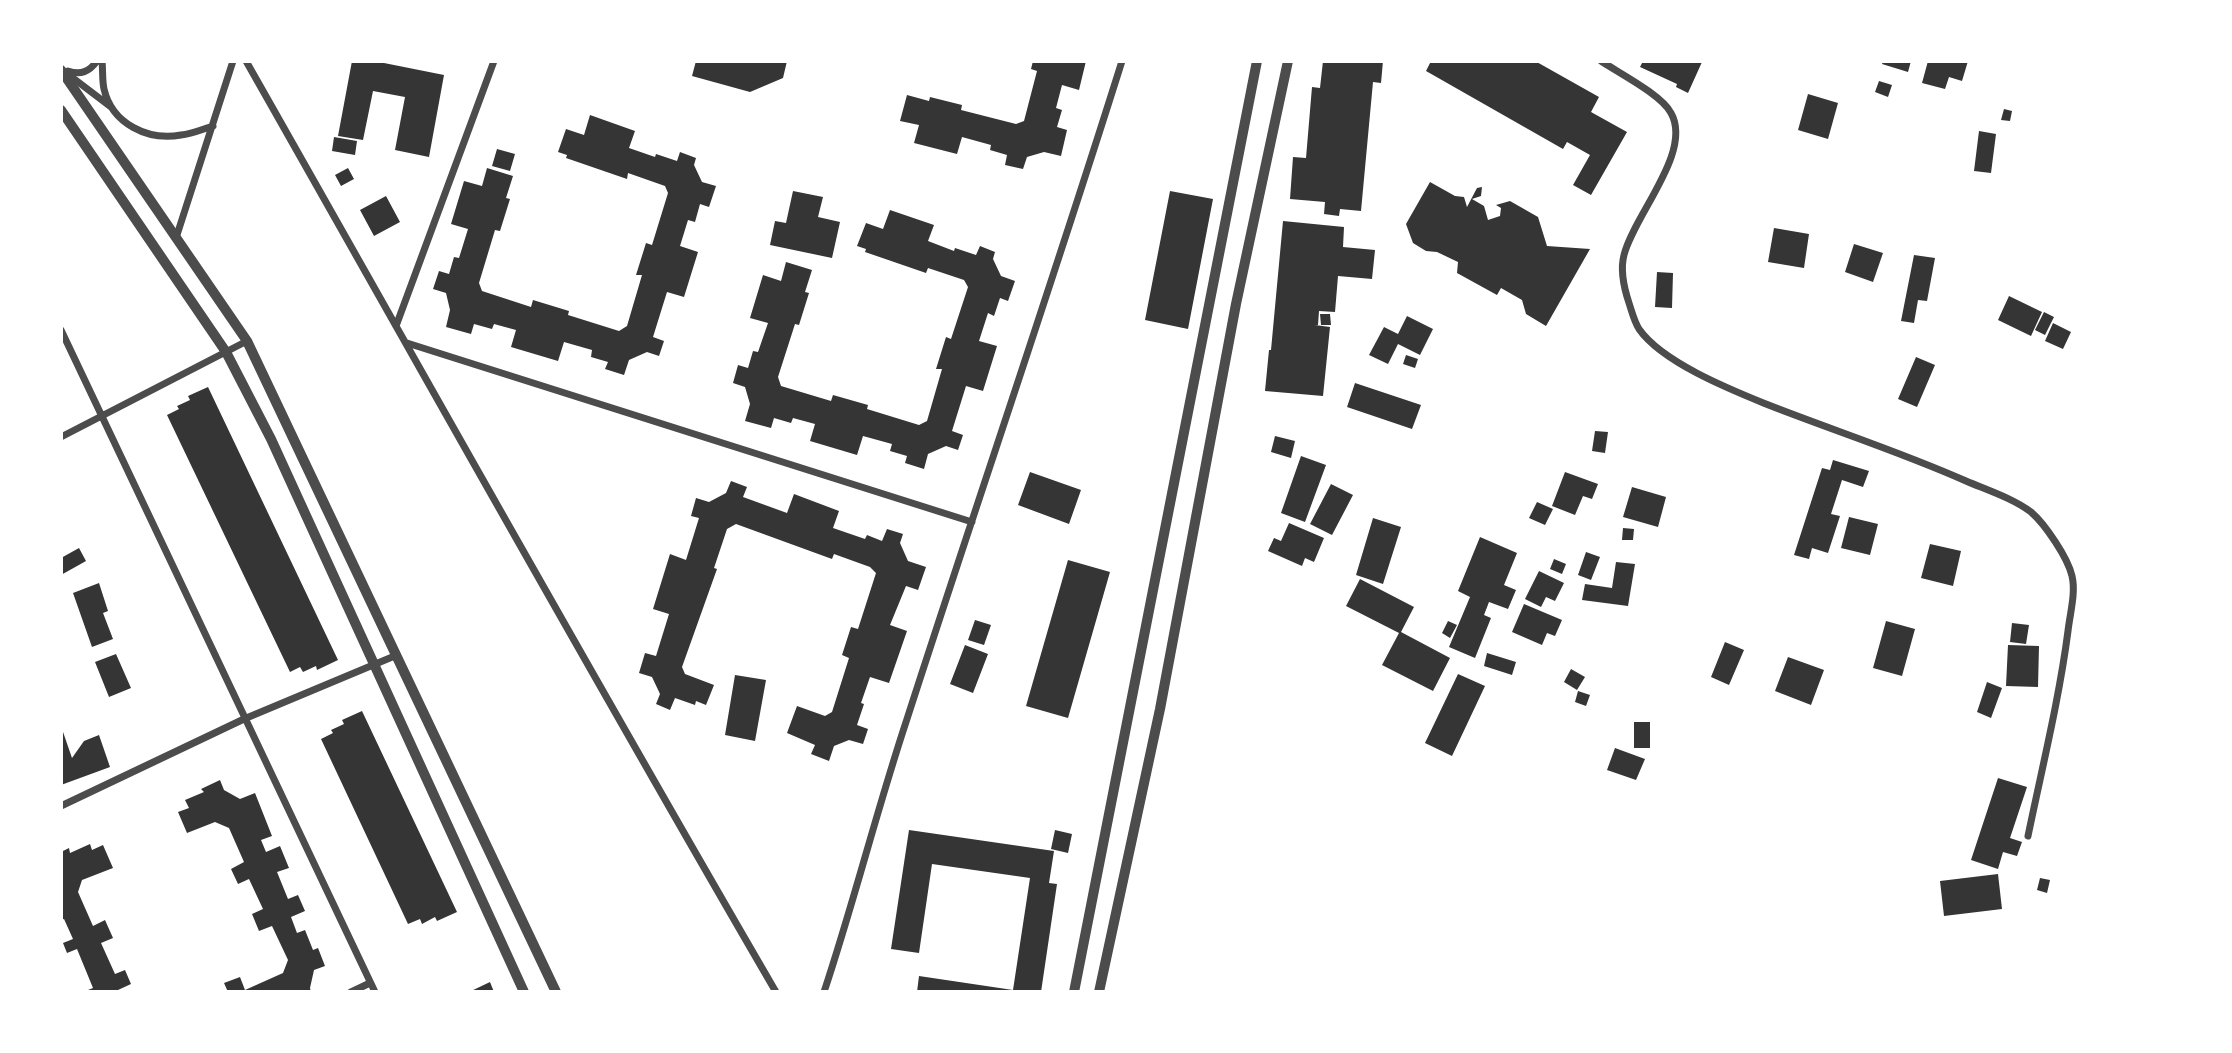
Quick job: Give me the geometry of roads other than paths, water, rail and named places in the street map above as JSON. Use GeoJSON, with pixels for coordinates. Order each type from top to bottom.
{"type":"FeatureCollection","features":[{"type":"Feature","properties":{"kind":"street"},"geometry":{"type":"LineString","coordinates":[[61,70],[78,74],[100,61]]}},
{"type":"Feature","properties":{"kind":"street"},"geometry":{"type":"LineString","coordinates":[[100,61],[104,89],[112,107]]}},
{"type":"Feature","properties":{"kind":"street"},"geometry":{"type":"LineString","coordinates":[[176,238],[233,61]]}},
{"type":"Feature","properties":{"kind":"street"},"geometry":{"type":"LineString","coordinates":[[246,61],[629,741],[776,992]]}},
{"type":"Feature","properties":{"kind":"street"},"geometry":{"type":"LineString","coordinates":[[396,326],[494,61]]}},
{"type":"Feature","properties":{"kind":"street"},"geometry":{"type":"LineString","coordinates":[[824,992],[906,722],[1067,237],[1122,61]]}},
{"type":"Feature","properties":{"kind":"street"},"geometry":{"type":"LineString","coordinates":[[1074,992],[1257,61]]}},
{"type":"Feature","properties":{"kind":"street"},"geometry":{"type":"LineString","coordinates":[[1099,992],[1160,709],[1236,304],[1288,61]]}},
{"type":"Feature","properties":{"kind":"street"},"geometry":{"type":"LineString","coordinates":[[1601,61],[1662,101],[1671,111],[1676,123],[1674,152],[1631,237],[1623,260],[1628,300],[1635,321],[1649,341],[1718,385],[1946,472],[2022,506],[2042,523],[2068,566],[2074,589],[2064,662],[2028,836]]}},
{"type":"Feature","properties":{"kind":"street"},"geometry":{"type":"LineString","coordinates":[[61,70],[112,107],[142,133],[155,136],[182,135],[213,126]]}},
{"type":"Feature","properties":{"kind":"street"},"geometry":{"type":"LineString","coordinates":[[61,70],[247,341],[556,992]]}},
{"type":"Feature","properties":{"kind":"street"},"geometry":{"type":"LineString","coordinates":[[61,110],[226,352],[271,439],[524,992]]}},
{"type":"Feature","properties":{"kind":"street"},"geometry":{"type":"LineString","coordinates":[[61,330],[375,992]]}},
{"type":"Feature","properties":{"kind":"street"},"geometry":{"type":"LineString","coordinates":[[61,437],[247,341]]}},
{"type":"Feature","properties":{"kind":"street"},"geometry":{"type":"LineString","coordinates":[[406,343],[972,522]]}},
{"type":"Feature","properties":{"kind":"street"},"geometry":{"type":"LineString","coordinates":[[61,806],[244,719],[397,655]]}},
{"type":"Feature","properties":{"kind":"street"},"geometry":{"type":"LineString","coordinates":[[351,992],[370,983]]}}]}
